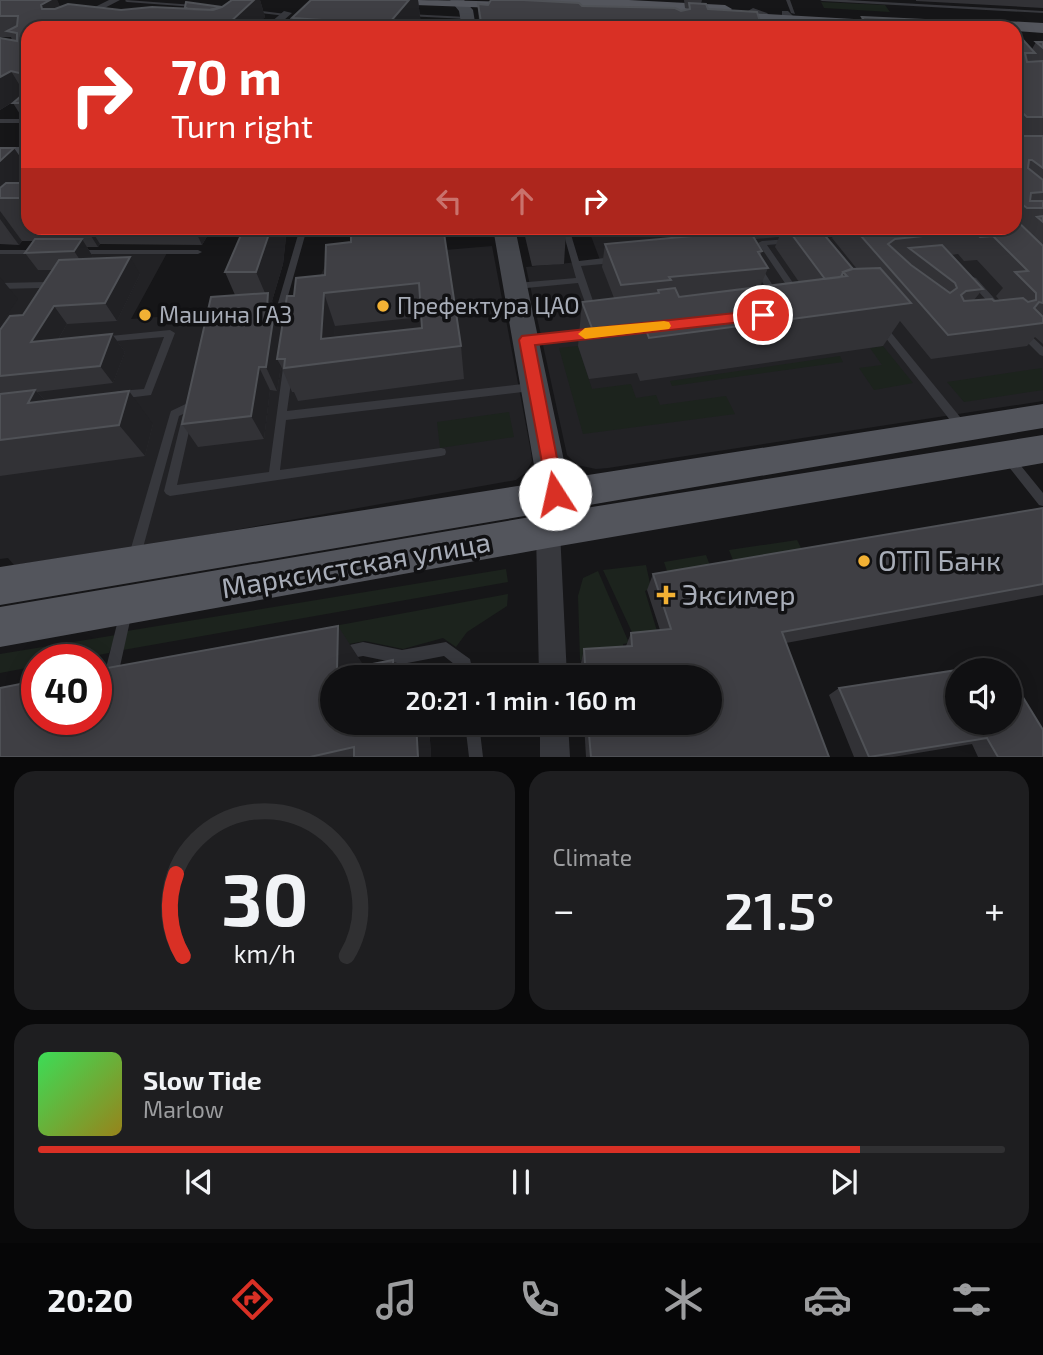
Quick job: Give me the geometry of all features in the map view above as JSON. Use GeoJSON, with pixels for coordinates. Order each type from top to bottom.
{"type":"FeatureCollection","features":[{"type":"Feature","properties":{"kind":"main road"},"geometry":{"type":"LineString","coordinates":[[388,0],[464,12],[489,3],[916,21]]}},
{"type":"Feature","properties":{"kind":"main road"},"geometry":{"type":"LineString","coordinates":[[545,0],[609,2],[754,14]]}},
{"type":"Feature","properties":{"kind":"main road"},"geometry":{"type":"LineString","coordinates":[[792,15],[853,21]]}},
{"type":"Feature","properties":{"kind":"main road"},"geometry":{"type":"LineString","coordinates":[[1022,27],[1043,28]]}},
{"type":"Feature","properties":{"kind":"main road"},"geometry":{"type":"LineString","coordinates":[[1022,34],[1043,35]]}},
{"type":"Feature","properties":{"kind":"main road","name":"Марксистская улица"},"geometry":{"type":"LineString","coordinates":[[0,586],[1043,416]]}},
{"type":"Feature","properties":{"kind":"main road","name":"Марксистская улица"},"geometry":{"type":"LineString","coordinates":[[0,627],[548,531],[1043,449]]}},
{"type":"Feature","properties":{"kind":"street"},"geometry":{"type":"LineString","coordinates":[[74,21],[116,0]]}},
{"type":"Feature","properties":{"kind":"street"},"geometry":{"type":"LineString","coordinates":[[279,21],[289,14]]}},
{"type":"Feature","properties":{"kind":"street"},"geometry":{"type":"LineString","coordinates":[[78,19],[92,21]]}},
{"type":"Feature","properties":{"kind":"street"},"geometry":{"type":"LineString","coordinates":[[0,153],[21,153]]}},
{"type":"Feature","properties":{"kind":"street"},"geometry":{"type":"LineString","coordinates":[[505,235],[555,494]]}},
{"type":"Feature","properties":{"kind":"street"},"geometry":{"type":"LineString","coordinates":[[548,531],[553,665]]}},
{"type":"Feature","properties":{"kind":"street"},"geometry":{"type":"LineString","coordinates":[[554,735],[555,757]]}},
{"type":"Feature","properties":{"kind":"lane"},"geometry":{"type":"LineString","coordinates":[[177,14],[204,0]]}},
{"type":"Feature","properties":{"kind":"lane"},"geometry":{"type":"LineString","coordinates":[[817,0],[820,9]]}},
{"type":"Feature","properties":{"kind":"lane"},"geometry":{"type":"LineString","coordinates":[[822,0],[1043,12]]}},
{"type":"Feature","properties":{"kind":"lane"},"geometry":{"type":"LineString","coordinates":[[127,1],[289,14]]}},
{"type":"Feature","properties":{"kind":"lane"},"geometry":{"type":"LineString","coordinates":[[965,8],[976,21]]}},
{"type":"Feature","properties":{"kind":"lane"},"geometry":{"type":"LineString","coordinates":[[236,16],[244,10]]}},
{"type":"Feature","properties":{"kind":"lane"},"geometry":{"type":"LineString","coordinates":[[398,15],[464,12]]}},
{"type":"Feature","properties":{"kind":"lane"},"geometry":{"type":"LineString","coordinates":[[0,121],[21,121]]}},
{"type":"Feature","properties":{"kind":"lane"},"geometry":{"type":"LineString","coordinates":[[283,309],[302,235]]}},
{"type":"Feature","properties":{"kind":"lane"},"geometry":{"type":"LineString","coordinates":[[567,235],[590,306],[611,314]]}},
{"type":"Feature","properties":{"kind":"lane"},"geometry":{"type":"LineString","coordinates":[[800,236],[794,240],[762,243],[801,299]]}},
{"type":"Feature","properties":{"kind":"lane"},"geometry":{"type":"LineString","coordinates":[[65,252],[158,248],[198,252]]}},
{"type":"Feature","properties":{"kind":"lane"},"geometry":{"type":"LineString","coordinates":[[0,252],[52,252]]}},
{"type":"Feature","properties":{"kind":"lane"},"geometry":{"type":"LineString","coordinates":[[749,252],[775,296],[761,298]]}},
{"type":"Feature","properties":{"kind":"lane"},"geometry":{"type":"LineString","coordinates":[[576,264],[628,259]]}},
{"type":"Feature","properties":{"kind":"lane"},"geometry":{"type":"LineString","coordinates":[[962,269],[1003,313],[990,315]]}},
{"type":"Feature","properties":{"kind":"lane"},"geometry":{"type":"LineString","coordinates":[[516,286],[580,280]]}},
{"type":"Feature","properties":{"kind":"lane"},"geometry":{"type":"LineString","coordinates":[[0,286],[46,285],[39,296]]}},
{"type":"Feature","properties":{"kind":"lane"},"geometry":{"type":"LineString","coordinates":[[198,313],[225,313],[228,302]]}},
{"type":"Feature","properties":{"kind":"lane"},"geometry":{"type":"LineString","coordinates":[[209,326],[212,313]]}},
{"type":"Feature","properties":{"kind":"lane"},"geometry":{"type":"LineString","coordinates":[[872,315],[964,429]]}},
{"type":"Feature","properties":{"kind":"lane"},"geometry":{"type":"LineString","coordinates":[[1020,331],[1043,354]]}},
{"type":"Feature","properties":{"kind":"lane"},"geometry":{"type":"LineString","coordinates":[[527,340],[599,332]]}},
{"type":"Feature","properties":{"kind":"lane"},"geometry":{"type":"LineString","coordinates":[[93,340],[170,333],[148,392],[107,397]]}},
{"type":"Feature","properties":{"kind":"lane"},"geometry":{"type":"LineString","coordinates":[[274,475],[290,351]]}},
{"type":"Feature","properties":{"kind":"lane"},"geometry":{"type":"LineString","coordinates":[[282,416],[536,387]]}},
{"type":"Feature","properties":{"kind":"lane"},"geometry":{"type":"LineString","coordinates":[[194,393],[170,491],[440,452]]}},
{"type":"Feature","properties":{"kind":"lane"},"geometry":{"type":"LineString","coordinates":[[132,564],[175,414],[190,406]]}},
{"type":"Feature","properties":{"kind":"lane"},"geometry":{"type":"LineString","coordinates":[[1006,456],[1043,501]]}},
{"type":"Feature","properties":{"kind":"lane"},"geometry":{"type":"LineString","coordinates":[[112,671],[127,605]]}},
{"type":"Feature","properties":{"kind":"lane"},"geometry":{"type":"LineString","coordinates":[[323,657],[363,649],[402,657],[446,649],[466,665]]}},
{"type":"Feature","properties":{"kind":"lane"},"geometry":{"type":"LineString","coordinates":[[473,735],[476,757]]}},
{"type":"Feature","properties":{"kind":"shaded area"},"geometry":{"type":"Polygon","coordinates":[[[821,2],[885,5],[890,12],[824,8],[821,2]]]}},
{"type":"Feature","properties":{"kind":"shaded area"},"geometry":{"type":"Polygon","coordinates":[[[591,235],[993,235],[1043,284],[1043,401],[608,468],[596,469],[577,465],[567,455],[526,267],[600,260],[591,235]]]}},
{"type":"Feature","properties":{"kind":"shaded area"},"geometry":{"type":"Polygon","coordinates":[[[492,246],[532,461],[526,472],[516,480],[150,545],[14,565],[8,558],[0,559],[0,251],[167,253],[131,319],[306,306],[328,260],[492,246]]]}},
{"type":"Feature","properties":{"kind":"shaded area"},"geometry":{"type":"Polygon","coordinates":[[[578,346],[592,389],[631,384],[636,398],[656,395],[660,405],[726,396],[735,414],[583,434],[559,348],[578,346]]]}},
{"type":"Feature","properties":{"kind":"shaded area"},"geometry":{"type":"Polygon","coordinates":[[[883,346],[913,383],[874,390],[859,368],[882,365],[870,348],[883,346]]]}},
{"type":"Feature","properties":{"kind":"shaded area"},"geometry":{"type":"Polygon","coordinates":[[[840,356],[843,362],[672,386],[670,381],[840,356]]]}},
{"type":"Feature","properties":{"kind":"shaded area"},"geometry":{"type":"Polygon","coordinates":[[[1042,368],[1043,390],[964,402],[947,382],[1042,368]]]}},
{"type":"Feature","properties":{"kind":"shaded area"},"geometry":{"type":"Polygon","coordinates":[[[509,412],[514,437],[440,448],[437,422],[509,412]]]}},
{"type":"Feature","properties":{"kind":"shaded area"},"geometry":{"type":"Polygon","coordinates":[[[797,540],[807,559],[737,570],[729,550],[797,540]]]}},
{"type":"Feature","properties":{"kind":"shaded area"},"geometry":{"type":"Polygon","coordinates":[[[706,555],[714,576],[671,583],[664,562],[706,555]]]}},
{"type":"Feature","properties":{"kind":"shaded area"},"geometry":{"type":"Polygon","coordinates":[[[646,565],[651,588],[645,591],[660,641],[637,643],[603,570],[646,565]]]}},
{"type":"Feature","properties":{"kind":"shaded area"},"geometry":{"type":"Polygon","coordinates":[[[506,569],[508,582],[123,650],[127,631],[506,569]]]}},
{"type":"Feature","properties":{"kind":"shaded area"},"geometry":{"type":"Polygon","coordinates":[[[598,571],[629,643],[623,644],[624,658],[580,660],[578,596],[583,578],[598,571]]]}},
{"type":"Feature","properties":{"kind":"shaded area"},"geometry":{"type":"Polygon","coordinates":[[[508,594],[507,606],[467,632],[456,647],[443,638],[403,649],[365,641],[117,688],[122,665],[508,594]]]}},
{"type":"Feature","properties":{"kind":"shaded area"},"geometry":{"type":"Polygon","coordinates":[[[116,635],[112,645],[61,644],[116,635]]]}},
{"type":"Feature","properties":{"kind":"shaded area"},"geometry":{"type":"Polygon","coordinates":[[[21,651],[21,669],[0,673],[0,654],[21,651]]]}},
{"type":"Feature","properties":{"kind":"building"},"geometry":{"type":"Polygon","coordinates":[[[0,0],[50,0],[41,5],[42,9],[55,9],[68,4],[121,10],[152,7],[215,10],[213,9],[232,0],[254,0],[231,21],[21,21],[21,73],[11,71],[0,77],[0,38],[17,41],[17,33],[7,31],[17,26],[18,16],[0,16],[0,0]]]}},
{"type":"Feature","properties":{"kind":"building"},"geometry":{"type":"Polygon","coordinates":[[[311,0],[409,0],[391,21],[292,18],[311,0]]]}},
{"type":"Feature","properties":{"kind":"building"},"geometry":{"type":"Polygon","coordinates":[[[491,0],[523,0],[579,3],[582,6],[675,8],[681,11],[690,9],[689,3],[706,4],[708,9],[757,12],[760,21],[481,21],[478,4],[488,5],[491,0]]]}},
{"type":"Feature","properties":{"kind":"building"},"geometry":{"type":"Polygon","coordinates":[[[186,2],[222,7],[213,10],[188,9],[185,7],[186,2]]]}},
{"type":"Feature","properties":{"kind":"building"},"geometry":{"type":"Polygon","coordinates":[[[862,17],[946,21],[865,21],[862,17]]]}},
{"type":"Feature","properties":{"kind":"building"},"geometry":{"type":"Polygon","coordinates":[[[1022,39],[1035,53],[1025,53],[1027,62],[1043,61],[1043,117],[1027,117],[1022,112],[1022,39]]]}},
{"type":"Feature","properties":{"kind":"building"},"geometry":{"type":"Polygon","coordinates":[[[1022,136],[1043,136],[1043,168],[1029,160],[1028,168],[1043,180],[1043,192],[1031,193],[1030,201],[1043,201],[1043,208],[1027,208],[1022,204],[1022,136]]]}},
{"type":"Feature","properties":{"kind":"building"},"geometry":{"type":"Polygon","coordinates":[[[0,148],[14,148],[0,161],[0,148]]]}},
{"type":"Feature","properties":{"kind":"building"},"geometry":{"type":"Polygon","coordinates":[[[6,183],[21,183],[21,198],[0,198],[0,188],[6,183]]]}},
{"type":"Feature","properties":{"kind":"building"},"geometry":{"type":"Polygon","coordinates":[[[1022,226],[1043,246],[1043,303],[1039,302],[1034,308],[1043,317],[1043,323],[948,335],[860,235],[934,235],[895,239],[888,244],[911,265],[950,293],[957,288],[955,283],[909,248],[942,245],[983,289],[966,291],[961,295],[964,301],[1023,298],[1028,302],[1036,300],[1036,293],[1015,272],[1028,271],[993,236],[978,235],[1022,235],[1022,226]]]}},
{"type":"Feature","properties":{"kind":"building"},"geometry":{"type":"Polygon","coordinates":[[[241,235],[269,235],[256,272],[225,272],[241,235]]]}},
{"type":"Feature","properties":{"kind":"building"},"geometry":{"type":"Polygon","coordinates":[[[360,235],[444,235],[461,346],[284,368],[285,359],[277,359],[287,296],[294,296],[296,278],[325,275],[326,245],[351,242],[351,236],[360,235]],[[419,283],[324,293],[321,339],[422,328],[419,283]]]}},
{"type":"Feature","properties":{"kind":"building"},"geometry":{"type":"Polygon","coordinates":[[[703,235],[752,235],[762,251],[758,252],[768,268],[669,277],[671,280],[621,285],[605,244],[703,235]]]}},
{"type":"Feature","properties":{"kind":"building"},"geometry":{"type":"Polygon","coordinates":[[[792,235],[824,235],[853,269],[843,272],[841,277],[825,279],[792,235]]]}},
{"type":"Feature","properties":{"kind":"building"},"geometry":{"type":"Polygon","coordinates":[[[35,239],[82,239],[74,251],[25,253],[35,239]]]}},
{"type":"Feature","properties":{"kind":"building"},"geometry":{"type":"Polygon","coordinates":[[[130,257],[105,303],[54,306],[31,342],[112,334],[100,366],[0,376],[0,330],[10,316],[23,315],[59,260],[130,257]]]}},
{"type":"Feature","properties":{"kind":"building"},"geometry":{"type":"Polygon","coordinates":[[[880,268],[911,303],[649,338],[646,330],[595,336],[582,302],[659,293],[658,290],[675,288],[679,297],[847,276],[843,272],[851,269],[880,268]]]}},
{"type":"Feature","properties":{"kind":"building"},"geometry":{"type":"Polygon","coordinates":[[[268,293],[267,308],[275,307],[266,367],[259,367],[251,416],[182,424],[211,297],[268,293]]]}},
{"type":"Feature","properties":{"kind":"building"},"geometry":{"type":"Polygon","coordinates":[[[35,390],[28,403],[129,391],[119,425],[0,440],[0,394],[35,390]]]}},
{"type":"Feature","properties":{"kind":"building"},"geometry":{"type":"Polygon","coordinates":[[[1043,508],[1043,584],[782,632],[829,757],[591,757],[589,735],[722,735],[722,665],[585,665],[584,649],[632,646],[631,633],[671,629],[653,574],[1043,508]]]}},
{"type":"Feature","properties":{"kind":"building"},"geometry":{"type":"Polygon","coordinates":[[[338,626],[337,665],[320,665],[320,735],[417,735],[418,757],[354,757],[354,747],[310,757],[0,757],[0,688],[21,684],[21,735],[112,735],[112,667],[338,626]]]}},
{"type":"Feature","properties":{"kind":"building"},"geometry":{"type":"Polygon","coordinates":[[[393,660],[393,665],[368,665],[393,660]]]}},
{"type":"Feature","properties":{"kind":"building"},"geometry":{"type":"Polygon","coordinates":[[[945,672],[945,735],[1022,735],[1022,696],[1043,730],[1043,757],[998,757],[987,738],[869,757],[839,688],[945,672]]]}},
{"type":"Feature","properties":{"kind":"slow traffic"},"geometry":{"type":"LineString","coordinates":[[585,334],[664,326]]}},
{"type":"Feature","properties":{"kind":"place","name":"Префектура ЦАО"},"geometry":{"type":"Point","coordinates":[383,306]}},
{"type":"Feature","properties":{"kind":"place","name":"Машина ГАЗ"},"geometry":{"type":"Point","coordinates":[145,315]}},
{"type":"Feature","properties":{"kind":"place","name":"ОТП Банк"},"geometry":{"type":"Point","coordinates":[864,561]}},
{"type":"Feature","properties":{"kind":"place","name":"Эксимер"},"geometry":{"type":"Point","coordinates":[666,595]}},
{"type":"Feature","properties":{"kind":"route"},"geometry":{"type":"LineString","coordinates":[[555,494],[527,340],[763,315]]}}]}
